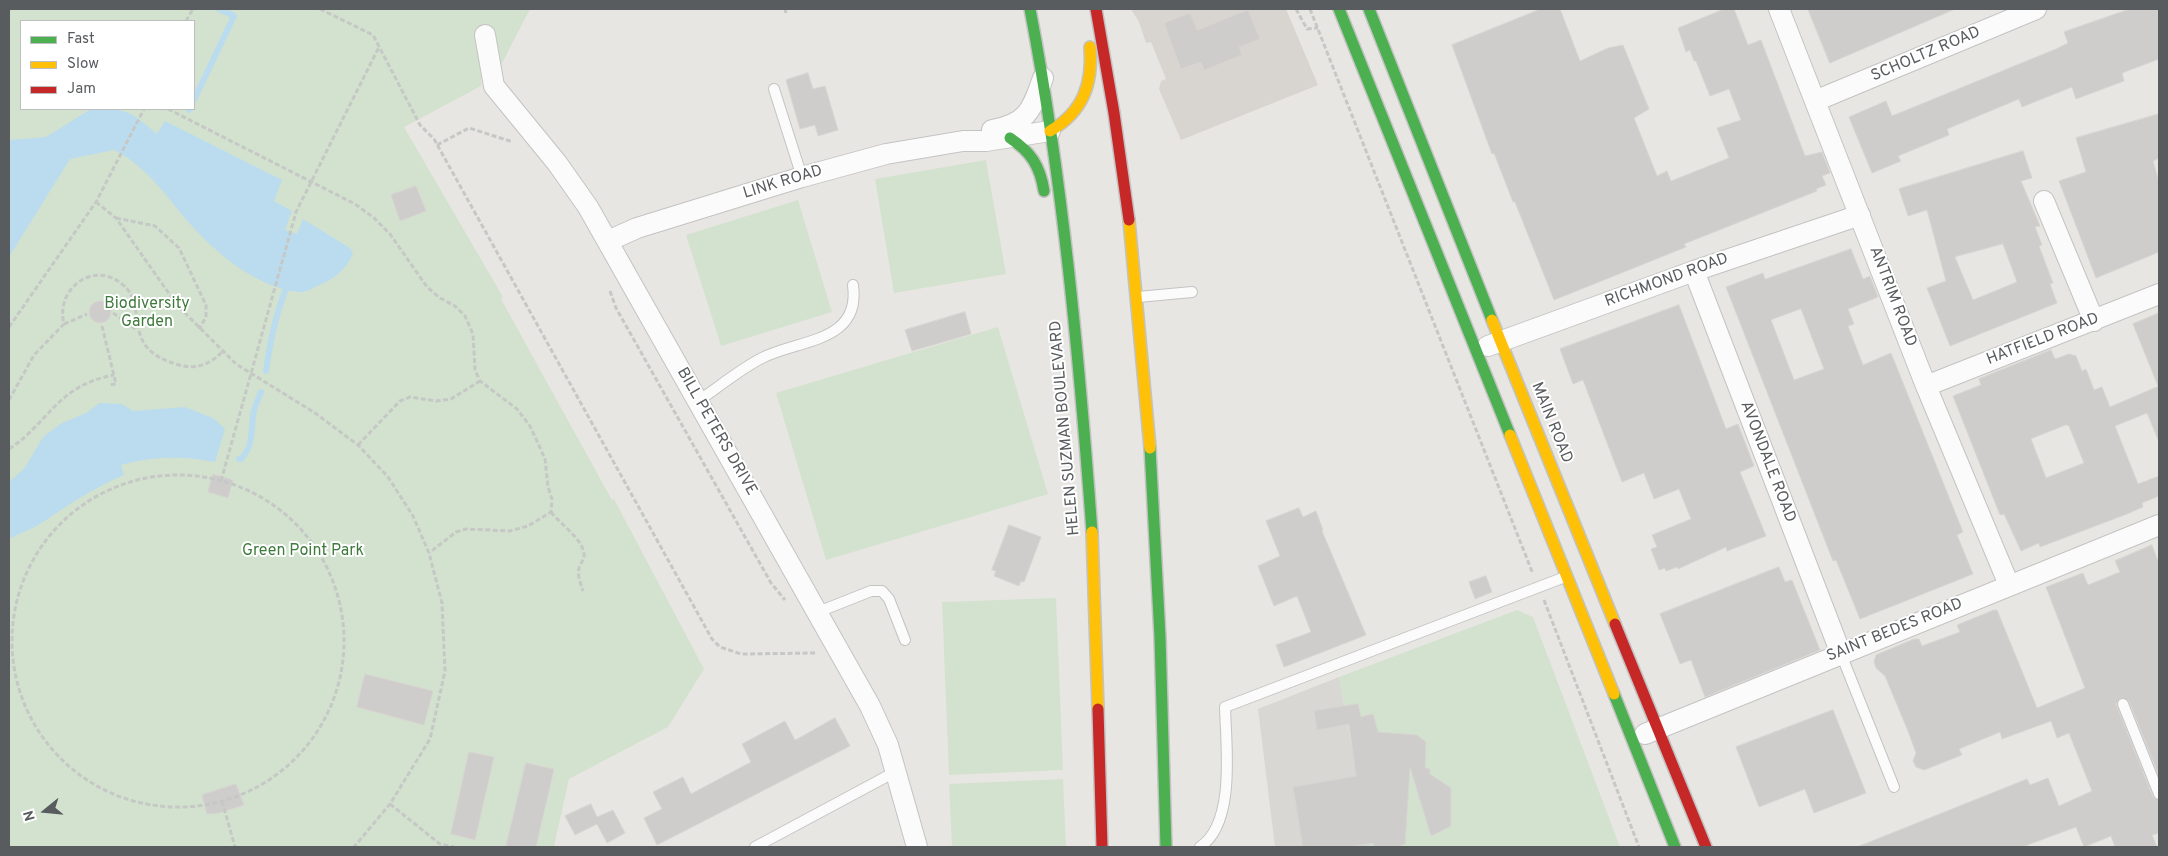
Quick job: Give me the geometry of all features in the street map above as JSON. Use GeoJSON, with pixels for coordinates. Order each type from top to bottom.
{"type":"FeatureCollection","features":[{"type":"Feature","properties":{"kind":"main road","name":"HELEN SUZMAN BOULEVARD"},"geometry":{"type":"LineString","coordinates":[[1030,9],[1043,77],[1080,368],[1092,538],[1102,847]]}},
{"type":"Feature","properties":{"kind":"main road"},"geometry":{"type":"LineString","coordinates":[[1096,9],[1122,170],[1137,297],[1156,522],[1166,847]]}},
{"type":"Feature","properties":{"kind":"main road"},"geometry":{"type":"LineString","coordinates":[[1339,9],[1474,350],[1675,847]]}},
{"type":"Feature","properties":{"kind":"main road","name":"MAIN ROAD"},"geometry":{"type":"LineString","coordinates":[[1369,9],[1500,342],[1656,729],[1706,847]]}},
{"type":"Feature","properties":{"kind":"main road"},"geometry":{"type":"LineString","coordinates":[[1050,131],[1072,118],[1088,89],[1092,67],[1088,34]]}},
{"type":"Feature","properties":{"kind":"main road"},"geometry":{"type":"LineString","coordinates":[[1010,138],[1030,152],[1038,162],[1045,199]]}},
{"type":"Feature","properties":{"kind":"main road"},"geometry":{"type":"LineString","coordinates":[[1062,317],[1080,368]]}},
{"type":"Feature","properties":{"kind":"street","name":"ANTRIM ROAD"},"geometry":{"type":"LineString","coordinates":[[1778,9],[1926,386],[2009,585]]}},
{"type":"Feature","properties":{"kind":"street","name":"SCHOLTZ ROAD"},"geometry":{"type":"LineString","coordinates":[[1815,101],[2036,9]]}},
{"type":"Feature","properties":{"kind":"street","name":"BILL PETERS DRIVE"},"geometry":{"type":"LineString","coordinates":[[485,35],[494,86],[574,185],[818,612],[879,723],[917,847]]}},
{"type":"Feature","properties":{"kind":"street","name":"LINK ROAD"},"geometry":{"type":"LineString","coordinates":[[963,141],[984,131],[1005,128],[1023,119],[1035,98],[1043,77]]}},
{"type":"Feature","properties":{"kind":"street","name":"LINK ROAD"},"geometry":{"type":"LineString","coordinates":[[608,242],[637,228],[802,177],[886,154],[963,141],[986,142],[1050,131]]}},
{"type":"Feature","properties":{"kind":"street"},"geometry":{"type":"LineString","coordinates":[[2044,201],[2094,320]]}},
{"type":"Feature","properties":{"kind":"street","name":"RICHMOND ROAD"},"geometry":{"type":"LineString","coordinates":[[1474,350],[1694,271],[1860,215]]}},
{"type":"Feature","properties":{"kind":"street","name":"AVONDALE ROAD"},"geometry":{"type":"LineString","coordinates":[[1694,271],[1841,654]]}},
{"type":"Feature","properties":{"kind":"street","name":"HATFIELD ROAD"},"geometry":{"type":"LineString","coordinates":[[1926,386],[2159,294]]}},
{"type":"Feature","properties":{"kind":"street","name":"SAINT BEDES ROAD"},"geometry":{"type":"LineString","coordinates":[[1632,740],[2159,525]]}},
{"type":"Feature","properties":{"kind":"lane"},"geometry":{"type":"LineString","coordinates":[[774,89],[802,177]]}},
{"type":"Feature","properties":{"kind":"lane"},"geometry":{"type":"LineString","coordinates":[[698,401],[762,358],[836,331],[851,313],[854,301],[853,285]]}},
{"type":"Feature","properties":{"kind":"lane"},"geometry":{"type":"LineString","coordinates":[[1137,297],[1192,292]]}},
{"type":"Feature","properties":{"kind":"lane"},"geometry":{"type":"LineString","coordinates":[[1200,847],[1210,840],[1222,814],[1226,783],[1225,707],[1566,577]]}},
{"type":"Feature","properties":{"kind":"lane"},"geometry":{"type":"LineString","coordinates":[[818,612],[871,591],[882,591],[889,599],[905,640]]}},
{"type":"Feature","properties":{"kind":"lane"},"geometry":{"type":"LineString","coordinates":[[1841,654],[1894,787]]}},
{"type":"Feature","properties":{"kind":"lane"},"geometry":{"type":"LineString","coordinates":[[2123,704],[2159,794]]}},
{"type":"Feature","properties":{"kind":"lane"},"geometry":{"type":"LineString","coordinates":[[755,847],[895,772]]}},
{"type":"Feature","properties":{"kind":"path"},"geometry":{"type":"LineString","coordinates":[[320,9],[372,35],[420,126],[434,139],[712,639],[720,647],[741,654],[804,654],[813,652],[820,654]]}},
{"type":"Feature","properties":{"kind":"path"},"geometry":{"type":"LineString","coordinates":[[1296,9],[1307,28],[1318,28]]}},
{"type":"Feature","properties":{"kind":"path"},"geometry":{"type":"LineString","coordinates":[[1310,9],[1539,588],[1639,847]]}},
{"type":"Feature","properties":{"kind":"path"},"geometry":{"type":"LineString","coordinates":[[221,481],[296,212],[379,47]]}},
{"type":"Feature","properties":{"kind":"path"},"geometry":{"type":"LineString","coordinates":[[9,327],[96,202],[143,110]]}},
{"type":"Feature","properties":{"kind":"path"},"geometry":{"type":"LineString","coordinates":[[170,110],[355,204],[373,217],[390,234],[427,287],[440,298],[455,306],[465,316],[473,334],[475,370],[480,381],[517,409],[530,426],[545,459],[548,487],[552,499],[551,512],[578,541],[582,548],[584,556],[579,570],[579,578],[583,592]]}},
{"type":"Feature","properties":{"kind":"path"},"geometry":{"type":"LineString","coordinates":[[437,146],[469,128],[506,138],[518,146]]}},
{"type":"Feature","properties":{"kind":"path"},"geometry":{"type":"LineString","coordinates":[[96,202],[116,218],[177,305],[236,364],[315,413],[358,445],[388,477],[413,516],[429,553],[442,603],[445,671],[430,739],[390,804],[354,847]]}},
{"type":"Feature","properties":{"kind":"path"},"geometry":{"type":"LineString","coordinates":[[116,218],[155,226],[179,248],[206,305],[206,317],[199,328]]}},
{"type":"Feature","properties":{"kind":"path"},"geometry":{"type":"LineString","coordinates":[[64,324],[62,315],[63,304],[74,284],[85,278],[103,276],[117,280],[132,295],[137,330]]}},
{"type":"Feature","properties":{"kind":"path"},"geometry":{"type":"LineString","coordinates":[[608,285],[616,308],[630,333],[771,583],[788,605]]}},
{"type":"Feature","properties":{"kind":"path"},"geometry":{"type":"LineString","coordinates":[[113,313],[137,330],[153,354],[168,362],[195,367],[206,364],[223,351]]}},
{"type":"Feature","properties":{"kind":"path"},"geometry":{"type":"LineString","coordinates":[[9,400],[34,355],[64,324],[87,314]]}},
{"type":"Feature","properties":{"kind":"path"},"geometry":{"type":"LineString","coordinates":[[102,326],[116,384],[109,385]]}},
{"type":"Feature","properties":{"kind":"path"},"geometry":{"type":"LineString","coordinates":[[9,449],[21,441],[54,405],[72,390],[88,382],[114,375]]}},
{"type":"Feature","properties":{"kind":"path"},"geometry":{"type":"LineString","coordinates":[[358,445],[400,401],[410,397],[436,402],[451,399],[480,381]]}},
{"type":"Feature","properties":{"kind":"path"},"geometry":{"type":"LineString","coordinates":[[184,474],[221,481],[243,488],[268,501],[288,517],[304,534],[329,574],[339,602],[344,633],[343,663],[337,688],[326,716],[304,749],[281,772],[250,791],[222,801],[195,807],[160,807],[125,800],[93,784],[65,764],[46,743],[29,716],[18,688],[11,652],[13,621],[20,589],[28,567],[56,527],[83,504],[109,488],[137,479],[159,475],[184,474]]}},
{"type":"Feature","properties":{"kind":"path"},"geometry":{"type":"LineString","coordinates":[[429,553],[456,532],[466,529],[510,531],[528,526],[551,512]]}},
{"type":"Feature","properties":{"kind":"path"},"geometry":{"type":"LineString","coordinates":[[222,801],[235,847]]}},
{"type":"Feature","properties":{"kind":"path"},"geometry":{"type":"LineString","coordinates":[[390,804],[440,844],[454,847]]}},
{"type":"Feature","properties":{"kind":"shaded area"},"geometry":{"type":"Polygon","coordinates":[[[1131,9],[1286,9],[1318,85],[1181,140],[1159,89],[1161,81],[1166,79],[1151,42],[1146,43],[1139,22],[1131,9]]]}},
{"type":"Feature","properties":{"kind":"shaded area"},"geometry":{"type":"Polygon","coordinates":[[[1339,677],[1370,847],[1275,847],[1258,709],[1339,677]]]}},
{"type":"Feature","properties":{"kind":"green space","name":"Green Point Park"},"geometry":{"type":"Polygon","coordinates":[[[9,9],[530,9],[501,65],[481,64],[481,86],[404,127],[503,297],[501,299],[612,500],[614,499],[704,669],[668,727],[569,779],[554,847],[9,847],[9,9]]]}},
{"type":"Feature","properties":{"kind":"green space"},"geometry":{"type":"Polygon","coordinates":[[[986,160],[1006,274],[894,293],[875,179],[986,160]]]}},
{"type":"Feature","properties":{"kind":"green space"},"geometry":{"type":"Polygon","coordinates":[[[798,200],[832,312],[721,346],[686,235],[798,200]]]}},
{"type":"Feature","properties":{"kind":"green space"},"geometry":{"type":"Polygon","coordinates":[[[998,327],[1048,494],[826,560],[776,393],[998,327]]]}},
{"type":"Feature","properties":{"kind":"green space"},"geometry":{"type":"Polygon","coordinates":[[[1056,598],[1063,770],[949,775],[942,602],[1056,598]]]}},
{"type":"Feature","properties":{"kind":"green space"},"geometry":{"type":"Polygon","coordinates":[[[1517,610],[1533,617],[1620,847],[1370,847],[1339,677],[1517,610]]]}},
{"type":"Feature","properties":{"kind":"green space"},"geometry":{"type":"Polygon","coordinates":[[[1063,779],[1066,847],[952,847],[949,784],[1063,779]]]}},
{"type":"Feature","properties":{"kind":"water"},"geometry":{"type":"Polygon","coordinates":[[[89,110],[127,112],[157,134],[165,121],[282,180],[274,201],[292,211],[285,230],[297,234],[303,219],[350,248],[353,254],[342,270],[333,278],[306,291],[299,292],[269,284],[241,269],[215,249],[193,227],[148,175],[127,157],[114,150],[70,159],[9,257],[9,140],[46,137],[89,110]]]}},
{"type":"Feature","properties":{"kind":"water"},"geometry":{"type":"Polygon","coordinates":[[[100,403],[122,404],[133,411],[185,407],[213,418],[225,429],[215,462],[168,458],[121,465],[124,475],[91,492],[36,526],[9,539],[9,482],[24,469],[43,437],[62,423],[86,413],[100,403]]]}},
{"type":"Feature","properties":{"kind":"building"},"geometry":{"type":"Polygon","coordinates":[[[1541,9],[1560,9],[1580,61],[1608,48],[1623,45],[1649,109],[1634,118],[1657,176],[1667,171],[1671,181],[1729,158],[1717,128],[1741,120],[1729,89],[1710,96],[1690,50],[1686,52],[1678,28],[1724,9],[1734,9],[1748,45],[1761,40],[1805,156],[1822,152],[1830,173],[1822,176],[1826,185],[1816,189],[1817,191],[1684,244],[1686,247],[1554,300],[1515,202],[1513,202],[1494,153],[1492,154],[1452,45],[1541,9]]]}},
{"type":"Feature","properties":{"kind":"building"},"geometry":{"type":"Polygon","coordinates":[[[1808,9],[1955,9],[1830,63],[1808,9]]]}},
{"type":"Feature","properties":{"kind":"building"},"geometry":{"type":"Polygon","coordinates":[[[2130,9],[2159,9],[2159,59],[2122,73],[2124,81],[2076,99],[2072,87],[2022,107],[2019,99],[1947,129],[1949,135],[1898,156],[1901,161],[1872,173],[1849,117],[1886,101],[1892,116],[2056,49],[2068,43],[2064,32],[2130,9]]]}},
{"type":"Feature","properties":{"kind":"building"},"geometry":{"type":"Polygon","coordinates":[[[1248,10],[1260,39],[1239,47],[1242,55],[1204,70],[1201,62],[1181,69],[1164,23],[1190,13],[1197,30],[1248,10]]]}},
{"type":"Feature","properties":{"kind":"building"},"geometry":{"type":"Polygon","coordinates":[[[808,73],[813,89],[825,86],[838,130],[818,136],[815,125],[800,129],[786,80],[808,73]]]}},
{"type":"Feature","properties":{"kind":"building"},"geometry":{"type":"Polygon","coordinates":[[[2159,114],[2159,158],[2153,161],[2159,182],[2159,252],[2096,278],[2059,181],[2086,172],[2076,138],[2159,114]]]}},
{"type":"Feature","properties":{"kind":"building"},"geometry":{"type":"Polygon","coordinates":[[[2023,151],[2032,178],[2021,181],[2040,226],[2035,227],[2042,245],[2039,246],[2053,283],[2050,284],[2057,303],[1950,346],[1927,288],[1946,281],[1927,210],[1908,216],[1899,189],[2023,151]],[[2003,244],[1955,257],[1973,300],[2017,282],[2003,244]]]}},
{"type":"Feature","properties":{"kind":"building"},"geometry":{"type":"Polygon","coordinates":[[[416,186],[426,211],[400,221],[391,195],[416,186]]]}},
{"type":"Feature","properties":{"kind":"building"},"geometry":{"type":"Polygon","coordinates":[[[1851,249],[1863,279],[1870,276],[1878,297],[1848,309],[1854,324],[1848,326],[1863,365],[1891,353],[1963,532],[1957,535],[1973,574],[1860,619],[1836,560],[1833,561],[1726,287],[1763,273],[1765,279],[1851,249]],[[1801,309],[1771,320],[1794,380],[1824,369],[1801,309]]]}},
{"type":"Feature","properties":{"kind":"building"},"geometry":{"type":"Polygon","coordinates":[[[96,301],[104,301],[111,308],[111,316],[104,323],[96,323],[89,316],[89,308],[96,301]]]}},
{"type":"Feature","properties":{"kind":"building"},"geometry":{"type":"Polygon","coordinates":[[[1679,305],[1726,429],[1738,424],[1754,466],[1740,472],[1766,536],[1727,551],[1726,547],[1678,569],[1677,567],[1666,571],[1665,568],[1659,570],[1651,549],[1657,547],[1652,535],[1691,519],[1679,489],[1654,499],[1644,473],[1622,482],[1583,380],[1573,384],[1560,349],[1679,305]]]}},
{"type":"Feature","properties":{"kind":"building"},"geometry":{"type":"Polygon","coordinates":[[[965,312],[971,334],[912,351],[905,330],[965,312]]]}},
{"type":"Feature","properties":{"kind":"building"},"geometry":{"type":"Polygon","coordinates":[[[2159,313],[2159,386],[2158,386],[2133,324],[2159,313]]]}},
{"type":"Feature","properties":{"kind":"building"},"geometry":{"type":"Polygon","coordinates":[[[2051,350],[2055,359],[2069,354],[2076,356],[2082,371],[2086,369],[2094,390],[2102,387],[2110,407],[2159,386],[2159,442],[2147,413],[2115,426],[2138,484],[2159,476],[2159,496],[2142,503],[2143,507],[2127,514],[2040,547],[2039,543],[2021,551],[2004,514],[2000,515],[1953,396],[1981,385],[1979,379],[2051,350]],[[2066,425],[2031,439],[2046,478],[2084,463],[2069,426],[2066,425]]]}},
{"type":"Feature","properties":{"kind":"building"},"geometry":{"type":"Polygon","coordinates":[[[213,474],[233,480],[228,498],[208,492],[213,474]]]}},
{"type":"Feature","properties":{"kind":"building"},"geometry":{"type":"Polygon","coordinates":[[[1299,508],[1303,517],[1316,511],[1322,531],[1366,635],[1284,667],[1276,645],[1311,632],[1297,596],[1274,606],[1258,566],[1280,556],[1266,521],[1299,508]]]}},
{"type":"Feature","properties":{"kind":"building"},"geometry":{"type":"Polygon","coordinates":[[[1009,525],[1041,537],[1024,582],[1021,581],[1019,586],[994,576],[996,571],[992,570],[1009,525]]]}},
{"type":"Feature","properties":{"kind":"building"},"geometry":{"type":"Polygon","coordinates":[[[2152,545],[2159,564],[2159,776],[2129,701],[2121,698],[2116,704],[2153,797],[2159,801],[2159,833],[2152,835],[2157,847],[2115,847],[2111,836],[2084,847],[2076,827],[2022,847],[1857,847],[2027,779],[2030,785],[2048,778],[2059,806],[2092,791],[2069,733],[2057,738],[2051,721],[2002,739],[2000,732],[1959,749],[1962,755],[1924,770],[1916,767],[1913,761],[1916,753],[1908,731],[1885,676],[1876,668],[1874,662],[1876,655],[1914,639],[1919,639],[1922,646],[1960,632],[1957,625],[1997,610],[2037,708],[2085,688],[2046,587],[2083,573],[2088,585],[2120,572],[2115,561],[2152,545]]]}},
{"type":"Feature","properties":{"kind":"building"},"geometry":{"type":"Polygon","coordinates":[[[1779,567],[1785,582],[1792,580],[1820,650],[1705,697],[1691,660],[1680,664],[1660,614],[1779,567]]]}},
{"type":"Feature","properties":{"kind":"building"},"geometry":{"type":"Polygon","coordinates":[[[1486,576],[1492,592],[1475,599],[1469,582],[1486,576]]]}},
{"type":"Feature","properties":{"kind":"building"},"geometry":{"type":"Polygon","coordinates":[[[365,674],[433,691],[424,725],[357,707],[365,674]]]}},
{"type":"Feature","properties":{"kind":"building"},"geometry":{"type":"Polygon","coordinates":[[[1358,704],[1361,717],[1373,714],[1378,732],[1417,735],[1426,742],[1425,768],[1430,769],[1430,774],[1451,788],[1451,826],[1431,836],[1410,767],[1405,844],[1397,847],[1375,847],[1373,843],[1347,847],[1303,847],[1293,787],[1356,776],[1349,724],[1317,730],[1314,711],[1358,704]]]}},
{"type":"Feature","properties":{"kind":"building"},"geometry":{"type":"Polygon","coordinates":[[[1833,710],[1866,793],[1814,813],[1805,789],[1759,807],[1736,747],[1833,710]]]}},
{"type":"Feature","properties":{"kind":"building"},"geometry":{"type":"Polygon","coordinates":[[[835,718],[850,746],[657,845],[644,818],[662,809],[653,792],[683,777],[691,794],[751,762],[742,744],[785,721],[795,740],[835,718]]]}},
{"type":"Feature","properties":{"kind":"building"},"geometry":{"type":"Polygon","coordinates":[[[469,752],[494,757],[475,840],[451,834],[469,752]]]}},
{"type":"Feature","properties":{"kind":"building"},"geometry":{"type":"Polygon","coordinates":[[[526,763],[554,769],[536,847],[506,847],[526,763]]]}},
{"type":"Feature","properties":{"kind":"building"},"geometry":{"type":"Polygon","coordinates":[[[236,784],[244,805],[219,813],[207,814],[202,795],[236,784]]]}},
{"type":"Feature","properties":{"kind":"building"},"geometry":{"type":"Polygon","coordinates":[[[591,804],[597,817],[613,810],[625,833],[607,843],[597,824],[575,835],[565,816],[591,804]]]}},
{"type":"Feature","properties":{"kind":"waterway"},"geometry":{"type":"LineString","coordinates":[[195,98],[234,16],[219,9]]}},
{"type":"Feature","properties":{"kind":"waterway"},"geometry":{"type":"LineString","coordinates":[[266,371],[273,329],[286,289]]}},
{"type":"Feature","properties":{"kind":"waterway"},"geometry":{"type":"LineString","coordinates":[[239,459],[245,453],[250,442],[255,408],[261,392]]}},
{"type":"Feature","properties":{"kind":"traffic: fast"},"geometry":{"type":"LineString","coordinates":[[1030,9],[1042,74],[1061,204],[1075,335],[1092,532]]}},
{"type":"Feature","properties":{"kind":"traffic: fast"},"geometry":{"type":"LineString","coordinates":[[1339,9],[1510,435]]}},
{"type":"Feature","properties":{"kind":"traffic: fast"},"geometry":{"type":"LineString","coordinates":[[1369,9],[1492,320]]}},
{"type":"Feature","properties":{"kind":"traffic: fast"},"geometry":{"type":"LineString","coordinates":[[1010,138],[1024,149],[1033,160],[1040,174],[1044,191]]}},
{"type":"Feature","properties":{"kind":"traffic: fast"},"geometry":{"type":"LineString","coordinates":[[1150,448],[1160,637],[1166,847]]}},
{"type":"Feature","properties":{"kind":"traffic: fast"},"geometry":{"type":"LineString","coordinates":[[1614,694],[1675,847]]}},
{"type":"Feature","properties":{"kind":"traffic: slow"},"geometry":{"type":"LineString","coordinates":[[1050,131],[1071,115],[1084,96],[1090,73],[1090,47]]}},
{"type":"Feature","properties":{"kind":"traffic: slow"},"geometry":{"type":"LineString","coordinates":[[1129,220],[1150,448]]}},
{"type":"Feature","properties":{"kind":"traffic: slow"},"geometry":{"type":"LineString","coordinates":[[1492,320],[1615,624]]}},
{"type":"Feature","properties":{"kind":"traffic: slow"},"geometry":{"type":"LineString","coordinates":[[1510,435],[1614,694]]}},
{"type":"Feature","properties":{"kind":"traffic: slow"},"geometry":{"type":"LineString","coordinates":[[1092,532],[1098,709]]}},
{"type":"Feature","properties":{"kind":"traffic: jam"},"geometry":{"type":"LineString","coordinates":[[1096,9],[1114,113],[1129,220]]}},
{"type":"Feature","properties":{"kind":"traffic: jam"},"geometry":{"type":"LineString","coordinates":[[1615,624],[1706,847]]}},
{"type":"Feature","properties":{"kind":"traffic: jam"},"geometry":{"type":"LineString","coordinates":[[1098,709],[1102,847]]}},
{"type":"Feature","properties":{"kind":"park label","name":"Biodiversity Garden"},"geometry":{"type":"Point","coordinates":[147,314]}}]}
